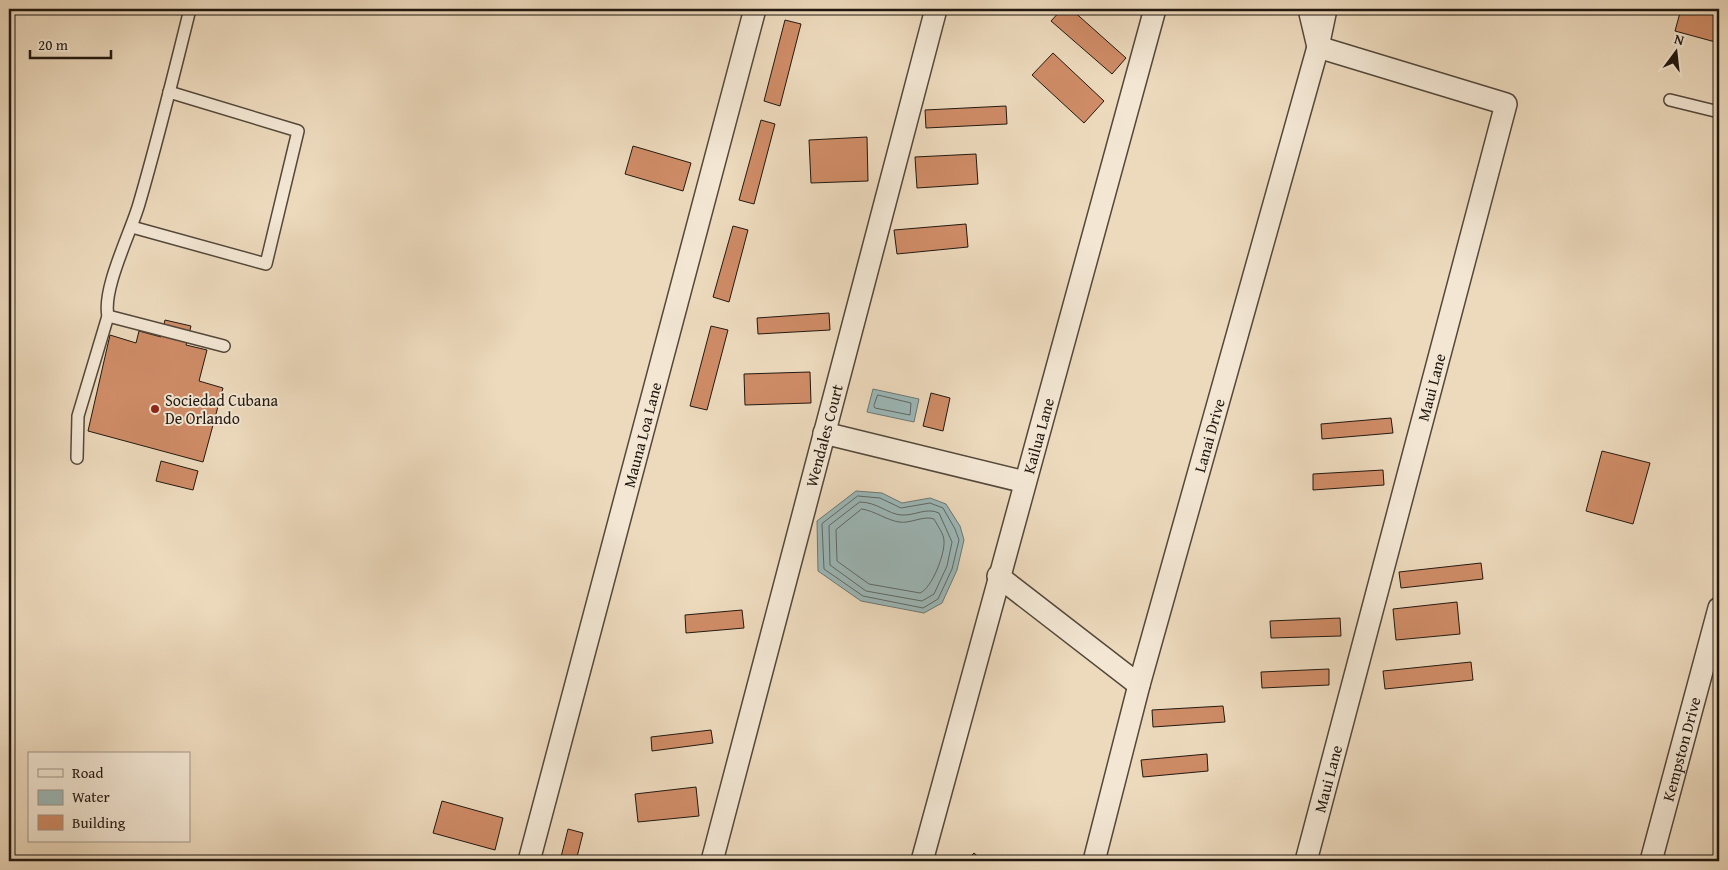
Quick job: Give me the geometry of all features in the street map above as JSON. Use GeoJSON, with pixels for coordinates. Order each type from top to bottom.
{"type":"FeatureCollection","features":[{"type":"Feature","properties":{"kind":"street","name":"Mauna Loa Lane"},"geometry":{"type":"LineString","coordinates":[[529,861],[755,9]]}},
{"type":"Feature","properties":{"kind":"street","name":"Wendales Court"},"geometry":{"type":"LineString","coordinates":[[712,861],[936,9]]}},
{"type":"Feature","properties":{"kind":"street","name":"Kailua Lane"},"geometry":{"type":"LineString","coordinates":[[922,861],[998,576],[1155,9]]}},
{"type":"Feature","properties":{"kind":"street"},"geometry":{"type":"LineString","coordinates":[[1309,9],[1318,47]]}},
{"type":"Feature","properties":{"kind":"street","name":"Lanai Drive"},"geometry":{"type":"LineString","coordinates":[[1094,861],[1139,685],[1318,47],[1326,9]]}},
{"type":"Feature","properties":{"kind":"street","name":"Maui Lane"},"geometry":{"type":"LineString","coordinates":[[1306,861],[1506,104],[1318,47]]}},
{"type":"Feature","properties":{"kind":"street"},"geometry":{"type":"LineString","coordinates":[[824,433],[1024,482]]}},
{"type":"Feature","properties":{"kind":"street"},"geometry":{"type":"LineString","coordinates":[[998,576],[1139,685]]}},
{"type":"Feature","properties":{"kind":"street","name":"Kempston Drive"},"geometry":{"type":"LineString","coordinates":[[1652,861],[1719,608]]}},
{"type":"Feature","properties":{"kind":"lane"},"geometry":{"type":"LineString","coordinates":[[76,458],[78,416],[108,316],[106,307],[118,262],[132,228],[190,9]]}},
{"type":"Feature","properties":{"kind":"lane"},"geometry":{"type":"LineString","coordinates":[[132,228],[266,264],[298,131],[169,92]]}},
{"type":"Feature","properties":{"kind":"lane"},"geometry":{"type":"LineString","coordinates":[[1670,100],[1719,112]]}},
{"type":"Feature","properties":{"kind":"lane"},"geometry":{"type":"LineString","coordinates":[[108,316],[224,346]]}},
{"type":"Feature","properties":{"kind":"water"},"geometry":{"type":"Polygon","coordinates":[[[873,389],[919,399],[914,422],[867,412],[873,389]]]}},
{"type":"Feature","properties":{"kind":"water"},"geometry":{"type":"Polygon","coordinates":[[[856,491],[882,493],[902,503],[930,498],[946,504],[960,526],[964,540],[957,570],[942,603],[924,613],[861,601],[818,571],[817,521],[856,491]]]}},
{"type":"Feature","properties":{"kind":"building"},"geometry":{"type":"Polygon","coordinates":[[[1062,9],[1071,9],[1126,58],[1112,74],[1051,21],[1062,9]]]}},
{"type":"Feature","properties":{"kind":"building"},"geometry":{"type":"Polygon","coordinates":[[[1111,9],[1123,9],[1118,15],[1111,9]]]}},
{"type":"Feature","properties":{"kind":"building"},"geometry":{"type":"Polygon","coordinates":[[[1681,9],[1719,9],[1719,43],[1675,31],[1681,9]]]}},
{"type":"Feature","properties":{"kind":"building"},"geometry":{"type":"Polygon","coordinates":[[[785,20],[801,24],[780,106],[764,101],[785,20]]]}},
{"type":"Feature","properties":{"kind":"building"},"geometry":{"type":"Polygon","coordinates":[[[1053,53],[1104,101],[1084,123],[1032,75],[1053,53]]]}},
{"type":"Feature","properties":{"kind":"building"},"geometry":{"type":"Polygon","coordinates":[[[1006,106],[1007,124],[926,128],[925,110],[1006,106]]]}},
{"type":"Feature","properties":{"kind":"building"},"geometry":{"type":"Polygon","coordinates":[[[761,120],[775,124],[754,204],[739,200],[761,120]]]}},
{"type":"Feature","properties":{"kind":"building"},"geometry":{"type":"Polygon","coordinates":[[[867,137],[868,181],[811,183],[809,140],[867,137]]]}},
{"type":"Feature","properties":{"kind":"building"},"geometry":{"type":"Polygon","coordinates":[[[633,146],[691,163],[683,191],[625,174],[633,146]]]}},
{"type":"Feature","properties":{"kind":"building"},"geometry":{"type":"Polygon","coordinates":[[[976,154],[978,184],[917,188],[915,157],[976,154]]]}},
{"type":"Feature","properties":{"kind":"building"},"geometry":{"type":"Polygon","coordinates":[[[966,224],[968,247],[897,254],[894,230],[966,224]]]}},
{"type":"Feature","properties":{"kind":"building"},"geometry":{"type":"Polygon","coordinates":[[[733,226],[748,230],[729,302],[713,297],[733,226]]]}},
{"type":"Feature","properties":{"kind":"building"},"geometry":{"type":"Polygon","coordinates":[[[829,313],[830,330],[758,334],[757,318],[829,313]]]}},
{"type":"Feature","properties":{"kind":"building","name":"Sociedad Cubana De Orlando"},"geometry":{"type":"Polygon","coordinates":[[[165,320],[191,326],[186,345],[207,350],[199,381],[223,388],[203,462],[88,431],[110,335],[136,343],[139,331],[161,337],[165,320]]]}},
{"type":"Feature","properties":{"kind":"building"},"geometry":{"type":"Polygon","coordinates":[[[711,326],[728,330],[707,410],[690,406],[711,326]]]}},
{"type":"Feature","properties":{"kind":"building"},"geometry":{"type":"Polygon","coordinates":[[[810,372],[811,403],[745,405],[744,374],[810,372]]]}},
{"type":"Feature","properties":{"kind":"building"},"geometry":{"type":"Polygon","coordinates":[[[931,393],[950,398],[943,431],[923,426],[931,393]]]}},
{"type":"Feature","properties":{"kind":"building"},"geometry":{"type":"Polygon","coordinates":[[[1391,418],[1393,433],[1322,439],[1321,424],[1391,418]]]}},
{"type":"Feature","properties":{"kind":"building"},"geometry":{"type":"Polygon","coordinates":[[[1602,451],[1650,463],[1633,524],[1586,511],[1602,451]]]}},
{"type":"Feature","properties":{"kind":"building"},"geometry":{"type":"Polygon","coordinates":[[[161,461],[198,471],[193,490],[156,481],[161,461]]]}},
{"type":"Feature","properties":{"kind":"building"},"geometry":{"type":"Polygon","coordinates":[[[1383,470],[1384,485],[1313,490],[1313,474],[1383,470]]]}},
{"type":"Feature","properties":{"kind":"building"},"geometry":{"type":"Polygon","coordinates":[[[1481,563],[1483,579],[1401,588],[1399,572],[1481,563]]]}},
{"type":"Feature","properties":{"kind":"building"},"geometry":{"type":"Polygon","coordinates":[[[1457,602],[1460,634],[1396,640],[1393,609],[1457,602]]]}},
{"type":"Feature","properties":{"kind":"building"},"geometry":{"type":"Polygon","coordinates":[[[742,610],[744,628],[686,633],[685,615],[742,610]]]}},
{"type":"Feature","properties":{"kind":"building"},"geometry":{"type":"Polygon","coordinates":[[[1340,618],[1341,636],[1271,638],[1270,621],[1340,618]]]}},
{"type":"Feature","properties":{"kind":"building"},"geometry":{"type":"Polygon","coordinates":[[[1471,662],[1473,680],[1385,689],[1383,671],[1471,662]]]}},
{"type":"Feature","properties":{"kind":"building"},"geometry":{"type":"Polygon","coordinates":[[[1329,669],[1329,685],[1262,688],[1261,672],[1329,669]]]}},
{"type":"Feature","properties":{"kind":"building"},"geometry":{"type":"Polygon","coordinates":[[[1223,706],[1225,722],[1153,727],[1152,710],[1223,706]]]}},
{"type":"Feature","properties":{"kind":"building"},"geometry":{"type":"Polygon","coordinates":[[[711,730],[713,743],[652,751],[651,737],[711,730]]]}},
{"type":"Feature","properties":{"kind":"building"},"geometry":{"type":"Polygon","coordinates":[[[1207,754],[1208,771],[1143,777],[1141,760],[1207,754]]]}},
{"type":"Feature","properties":{"kind":"building"},"geometry":{"type":"Polygon","coordinates":[[[696,787],[699,816],[638,822],[635,794],[696,787]]]}},
{"type":"Feature","properties":{"kind":"building"},"geometry":{"type":"Polygon","coordinates":[[[442,801],[503,818],[495,850],[433,833],[442,801]]]}},
{"type":"Feature","properties":{"kind":"building"},"geometry":{"type":"Polygon","coordinates":[[[568,829],[583,833],[576,861],[560,861],[568,829]]]}},
{"type":"Feature","properties":{"kind":"building"},"geometry":{"type":"Polygon","coordinates":[[[974,853],[983,861],[966,861],[974,853]]]}},
{"type":"Feature","properties":{"kind":"place","name":"Sociedad Cubana De Orlando"},"geometry":{"type":"Point","coordinates":[155,409]}}]}
